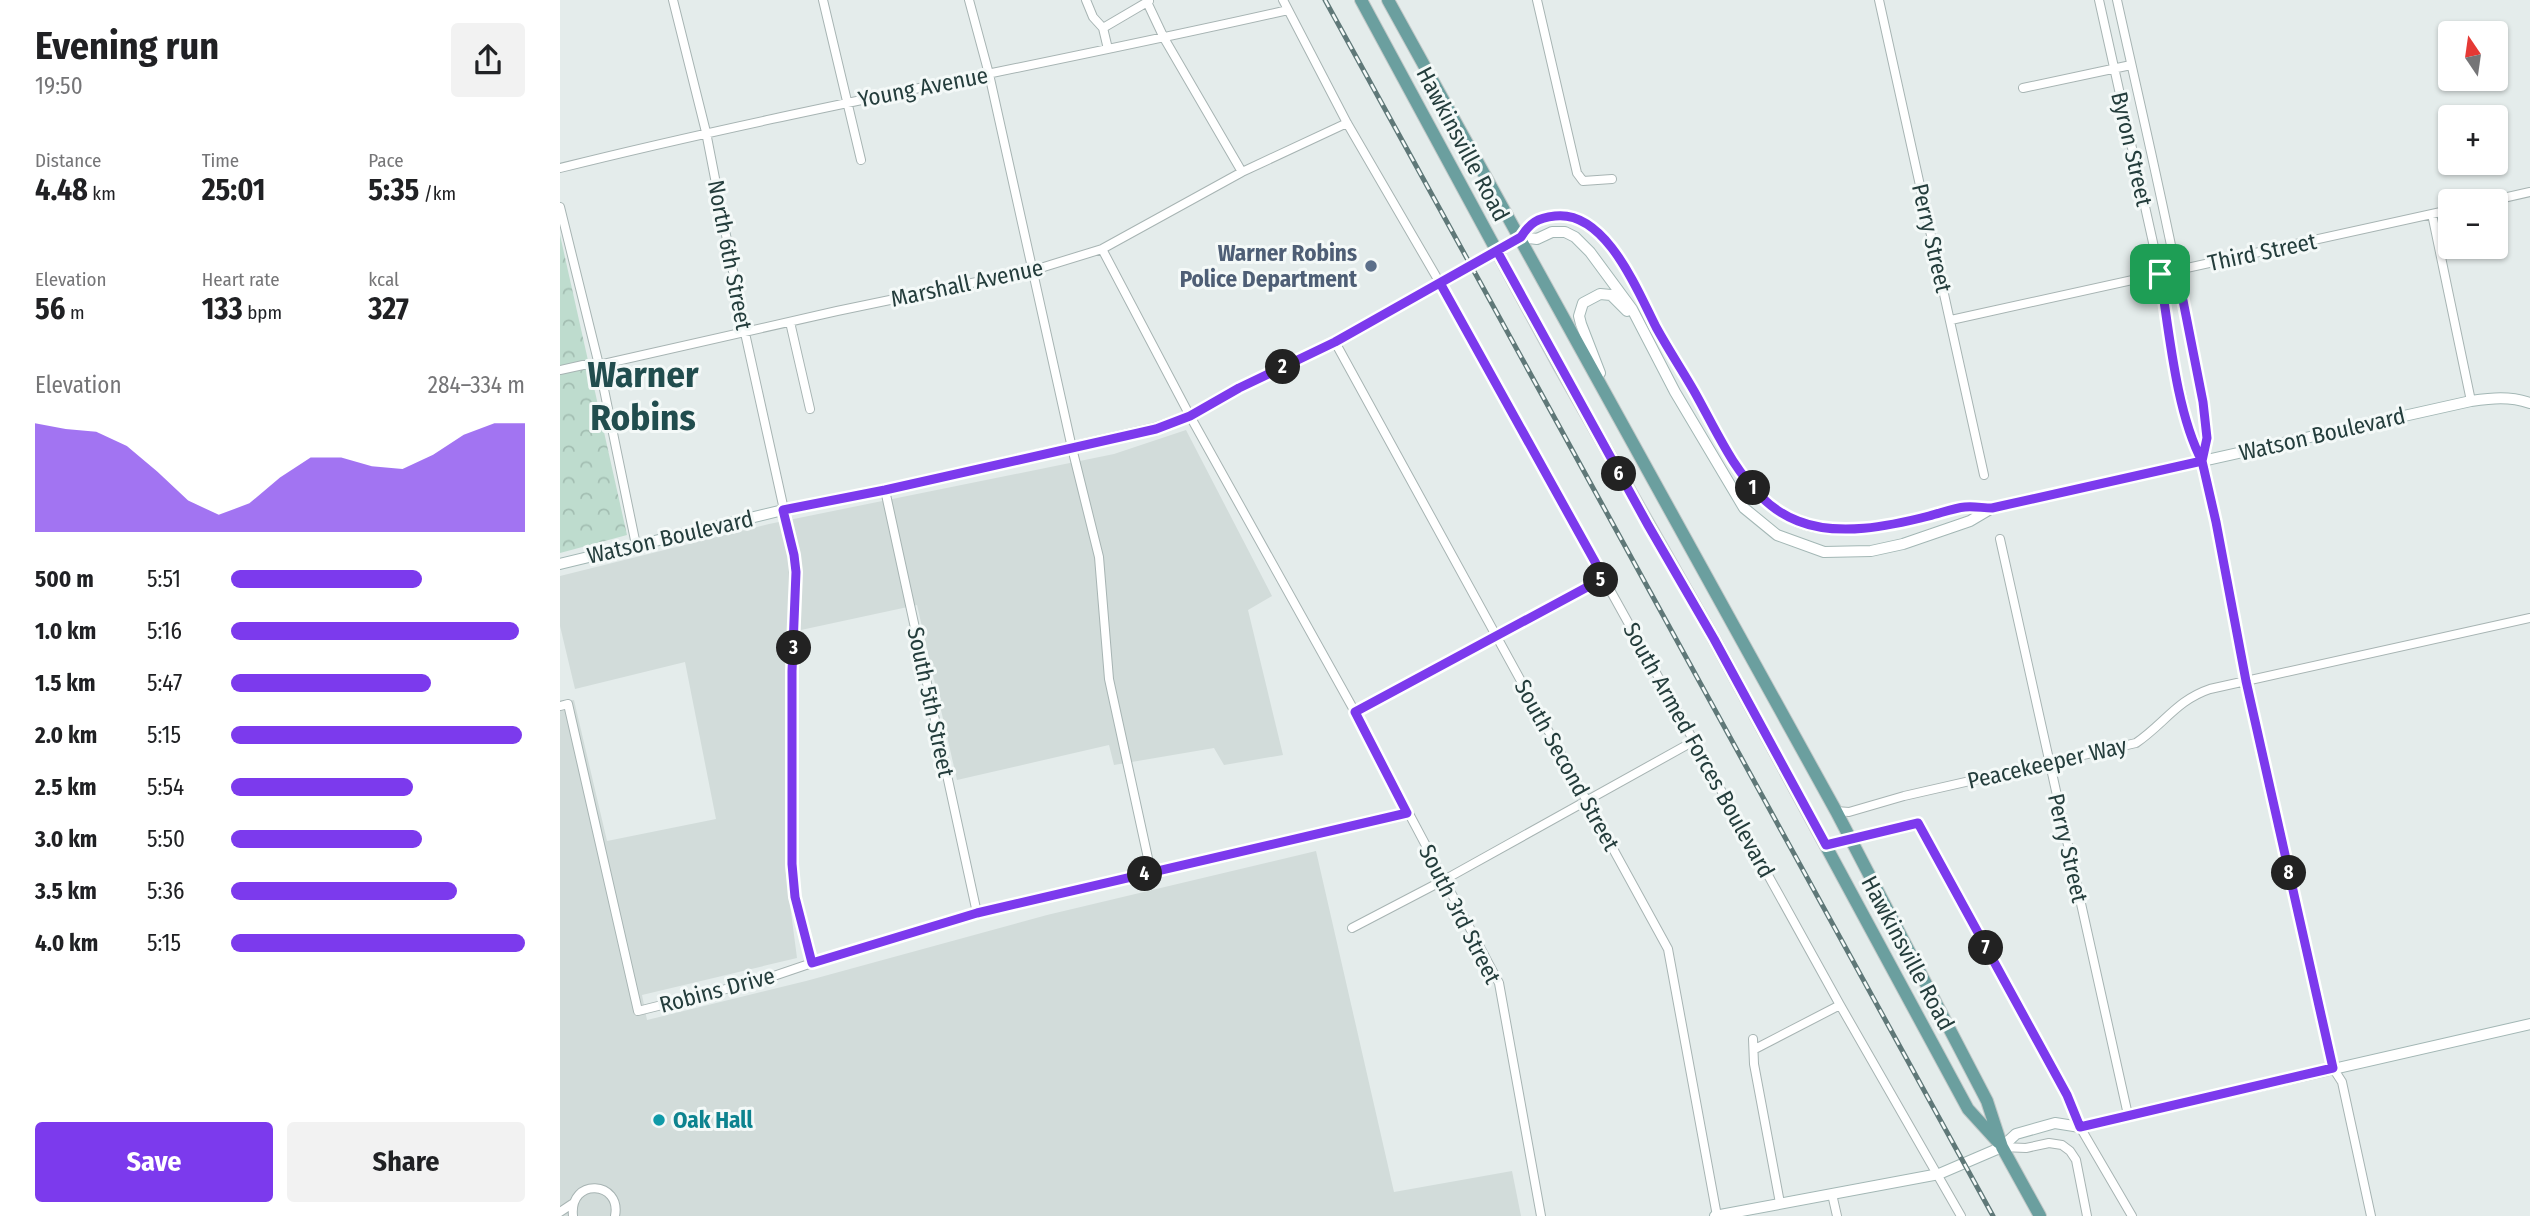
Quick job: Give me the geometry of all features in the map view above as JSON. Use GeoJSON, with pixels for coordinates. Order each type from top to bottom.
{"type":"FeatureCollection","features":[{"type":"Feature","properties":{"kind":"main road","name":"Hawkinsville Road"},"geometry":{"type":"LineString","coordinates":[[1361,0],[1584,412],[1714,639],[1968,1109],[2002,1147]]}},
{"type":"Feature","properties":{"kind":"main road","name":"Hawkinsville Road"},"geometry":{"type":"LineString","coordinates":[[1388,0],[1836,811],[1987,1101],[2002,1147],[2040,1216]]}},
{"type":"Feature","properties":{"kind":"street","name":"North 6th Street"},"geometry":{"type":"LineString","coordinates":[[673,0],[706,132],[745,333],[794,555],[796,572],[792,671],[792,864],[795,897],[812,963]]}},
{"type":"Feature","properties":{"kind":"street"},"geometry":{"type":"LineString","coordinates":[[823,0],[849,102],[860,160]]}},
{"type":"Feature","properties":{"kind":"street"},"geometry":{"type":"LineString","coordinates":[[969,0],[989,74],[1072,448],[1099,557],[1109,679],[1151,872]]}},
{"type":"Feature","properties":{"kind":"street"},"geometry":{"type":"LineString","coordinates":[[1086,0],[1093,18],[1103,28],[1108,49]]}},
{"type":"Feature","properties":{"kind":"street","name":"South Armed Forces Boulevard"},"geometry":{"type":"LineString","coordinates":[[1283,0],[1348,122],[1840,1005],[1961,1216]]}},
{"type":"Feature","properties":{"kind":"street"},"geometry":{"type":"LineString","coordinates":[[1536,0],[1577,173],[1583,181],[1612,179]]}},
{"type":"Feature","properties":{"kind":"street","name":"Perry Street"},"geometry":{"type":"LineString","coordinates":[[1879,0],[1984,475]]}},
{"type":"Feature","properties":{"kind":"street","name":"Byron Street"},"geometry":{"type":"LineString","coordinates":[[2099,0],[2160,274],[2183,402],[2192,442],[2202,461],[2246,681],[2333,1068],[2342,1082],[2371,1216]]}},
{"type":"Feature","properties":{"kind":"street","name":"Byron Street"},"geometry":{"type":"LineString","coordinates":[[2117,0],[2177,270],[2203,402],[2207,438],[2202,461]]}},
{"type":"Feature","properties":{"kind":"street"},"geometry":{"type":"LineString","coordinates":[[1103,28],[1148,1],[1164,38],[1242,172]]}},
{"type":"Feature","properties":{"kind":"street","name":"Young Avenue"},"geometry":{"type":"LineString","coordinates":[[560,168],[706,132],[1164,38],[1288,9]]}},
{"type":"Feature","properties":{"kind":"street"},"geometry":{"type":"LineString","coordinates":[[2023,88],[2131,65]]}},
{"type":"Feature","properties":{"kind":"street","name":"Marshall Avenue"},"geometry":{"type":"LineString","coordinates":[[560,370],[599,365],[1034,270],[1102,249],[1242,172],[1348,122]]}},
{"type":"Feature","properties":{"kind":"street"},"geometry":{"type":"LineString","coordinates":[[2508,197],[2530,192]]}},
{"type":"Feature","properties":{"kind":"street"},"geometry":{"type":"LineString","coordinates":[[560,207],[563,235],[599,365],[636,545]]}},
{"type":"Feature","properties":{"kind":"street","name":"Third Street"},"geometry":{"type":"LineString","coordinates":[[1951,320],[2438,213]]}},
{"type":"Feature","properties":{"kind":"street"},"geometry":{"type":"LineString","coordinates":[[2432,214],[2471,401]]}},
{"type":"Feature","properties":{"kind":"street","name":"Watson Boulevard"},"geometry":{"type":"LineString","coordinates":[[560,564],[783,510],[885,490],[1156,429],[1190,416],[1239,388],[1335,342],[1521,237],[1529,224],[1559,215],[1576,219],[1596,231],[1622,260],[1656,327],[1732,458],[1760,498],[1799,522],[1824,527],[1890,526],[1965,507],[1992,508],[2471,401],[2496,397],[2530,403]]}},
{"type":"Feature","properties":{"kind":"street"},"geometry":{"type":"LineString","coordinates":[[2149,225],[2166,220]]}},
{"type":"Feature","properties":{"kind":"street","name":"Watson Boulevard"},"geometry":{"type":"LineString","coordinates":[[1521,237],[1537,239],[1552,232],[1565,232],[1575,237],[1613,280],[1744,508],[1777,535],[1824,552],[1871,551],[1903,544],[1970,521],[1992,508]]}},
{"type":"Feature","properties":{"kind":"street","name":"South 3rd Street"},"geometry":{"type":"LineString","coordinates":[[1102,249],[1190,416],[1355,712],[1499,983],[1541,1216]]}},
{"type":"Feature","properties":{"kind":"street"},"geometry":{"type":"LineString","coordinates":[[1612,403],[1581,324],[1579,316],[1583,303],[1600,294],[1611,295],[1621,303],[1646,336]]}},
{"type":"Feature","properties":{"kind":"street"},"geometry":{"type":"LineString","coordinates":[[790,322],[810,409]]}},
{"type":"Feature","properties":{"kind":"street","name":"South Second Street"},"geometry":{"type":"LineString","coordinates":[[1335,342],[1668,949],[1716,1216]]}},
{"type":"Feature","properties":{"kind":"street","name":"South 5th Street"},"geometry":{"type":"LineString","coordinates":[[885,490],[977,913]]}},
{"type":"Feature","properties":{"kind":"street","name":"Perry Street"},"geometry":{"type":"LineString","coordinates":[[2000,539],[2128,1115]]}},
{"type":"Feature","properties":{"kind":"street"},"geometry":{"type":"LineString","coordinates":[[1355,712],[1604,578]]}},
{"type":"Feature","properties":{"kind":"street","name":"Peacekeeper Way"},"geometry":{"type":"LineString","coordinates":[[1836,811],[1849,812],[1904,796],[2136,743],[2152,732],[2170,712],[2194,695],[2530,618]]}},
{"type":"Feature","properties":{"kind":"street","name":"Robins Drive"},"geometry":{"type":"LineString","coordinates":[[560,706],[568,704],[638,1011],[762,980],[977,913],[1407,813]]}},
{"type":"Feature","properties":{"kind":"street"},"geometry":{"type":"LineString","coordinates":[[1352,929],[1694,741]]}},
{"type":"Feature","properties":{"kind":"street"},"geometry":{"type":"LineString","coordinates":[[1826,845],[1918,823],[2067,1095],[2080,1127],[2132,1216]]}},
{"type":"Feature","properties":{"kind":"street"},"geometry":{"type":"LineString","coordinates":[[1755,1049],[1840,1005]]}},
{"type":"Feature","properties":{"kind":"street"},"geometry":{"type":"LineString","coordinates":[[1716,1216],[1939,1174],[2002,1147],[2016,1134],[2055,1123],[2080,1127],[2530,1024]]}},
{"type":"Feature","properties":{"kind":"street"},"geometry":{"type":"LineString","coordinates":[[1753,1039],[1780,1203]]}},
{"type":"Feature","properties":{"kind":"street"},"geometry":{"type":"LineString","coordinates":[[2002,1147],[2026,1148],[2049,1143],[2062,1145],[2070,1151],[2076,1160],[2087,1216]]}},
{"type":"Feature","properties":{"kind":"street"},"geometry":{"type":"LineString","coordinates":[[560,1212],[572,1204],[579,1194],[589,1188],[599,1188],[608,1192],[614,1200],[615,1216]]}},
{"type":"Feature","properties":{"kind":"street"},"geometry":{"type":"LineString","coordinates":[[1832,1195],[1837,1216]]}},
{"type":"Feature","properties":{"kind":"street"},"geometry":{"type":"LineString","coordinates":[[572,1204],[573,1216]]}},
{"type":"Feature","properties":{"kind":"shaded area"},"geometry":{"type":"Polygon","coordinates":[[[1186,430],[1272,596],[1248,610],[1283,755],[1224,765],[1214,748],[1114,765],[1109,745],[957,780],[917,605],[787,633],[785,866],[797,958],[642,995],[647,1020],[806,981],[1047,915],[1316,851],[1394,1192],[1512,1171],[1521,1216],[560,1216],[560,702],[574,700],[607,841],[716,819],[685,662],[575,689],[560,626],[560,576],[769,524],[1114,454],[1186,430]]]}},
{"type":"Feature","properties":{"kind":"green space"},"geometry":{"type":"Polygon","coordinates":[[[560,235],[627,535],[560,553],[560,235]]]}},
{"type":"Feature","properties":{"kind":"railway"},"geometry":{"type":"LineString","coordinates":[[1325,0],[1993,1216]]}},
{"type":"Feature","properties":{"kind":"place","name":"Warner Robins Police Department"},"geometry":{"type":"Point","coordinates":[1371,266]}},
{"type":"Feature","properties":{"kind":"place","name":"Oak Hall"},"geometry":{"type":"Point","coordinates":[659,1120]}},
{"type":"Feature","properties":{"kind":"district","name":"Warner Robins"},"geometry":{"type":"Point","coordinates":[643,396]}},
{"type":"Feature","properties":{"kind":"route"},"geometry":{"type":"LineString","coordinates":[[2160,274],[2174,362],[2192,442],[2202,461],[1992,508],[1965,507],[1890,526],[1824,527],[1799,522],[1760,498],[1732,458],[1656,327],[1645,300],[1622,260],[1596,231],[1576,219],[1559,215],[1529,224],[1521,237],[1335,342],[1239,388],[1190,416],[1156,429],[885,490],[783,510],[796,572],[792,671],[792,864],[795,897],[812,963],[977,913],[1407,813],[1355,712],[1604,578],[1440,283],[1497,251],[1826,845],[1918,823],[2067,1095],[2080,1127],[2333,1068],[2246,681],[2202,461],[2207,438],[2203,402],[2177,270],[2160,274]]}}]}
